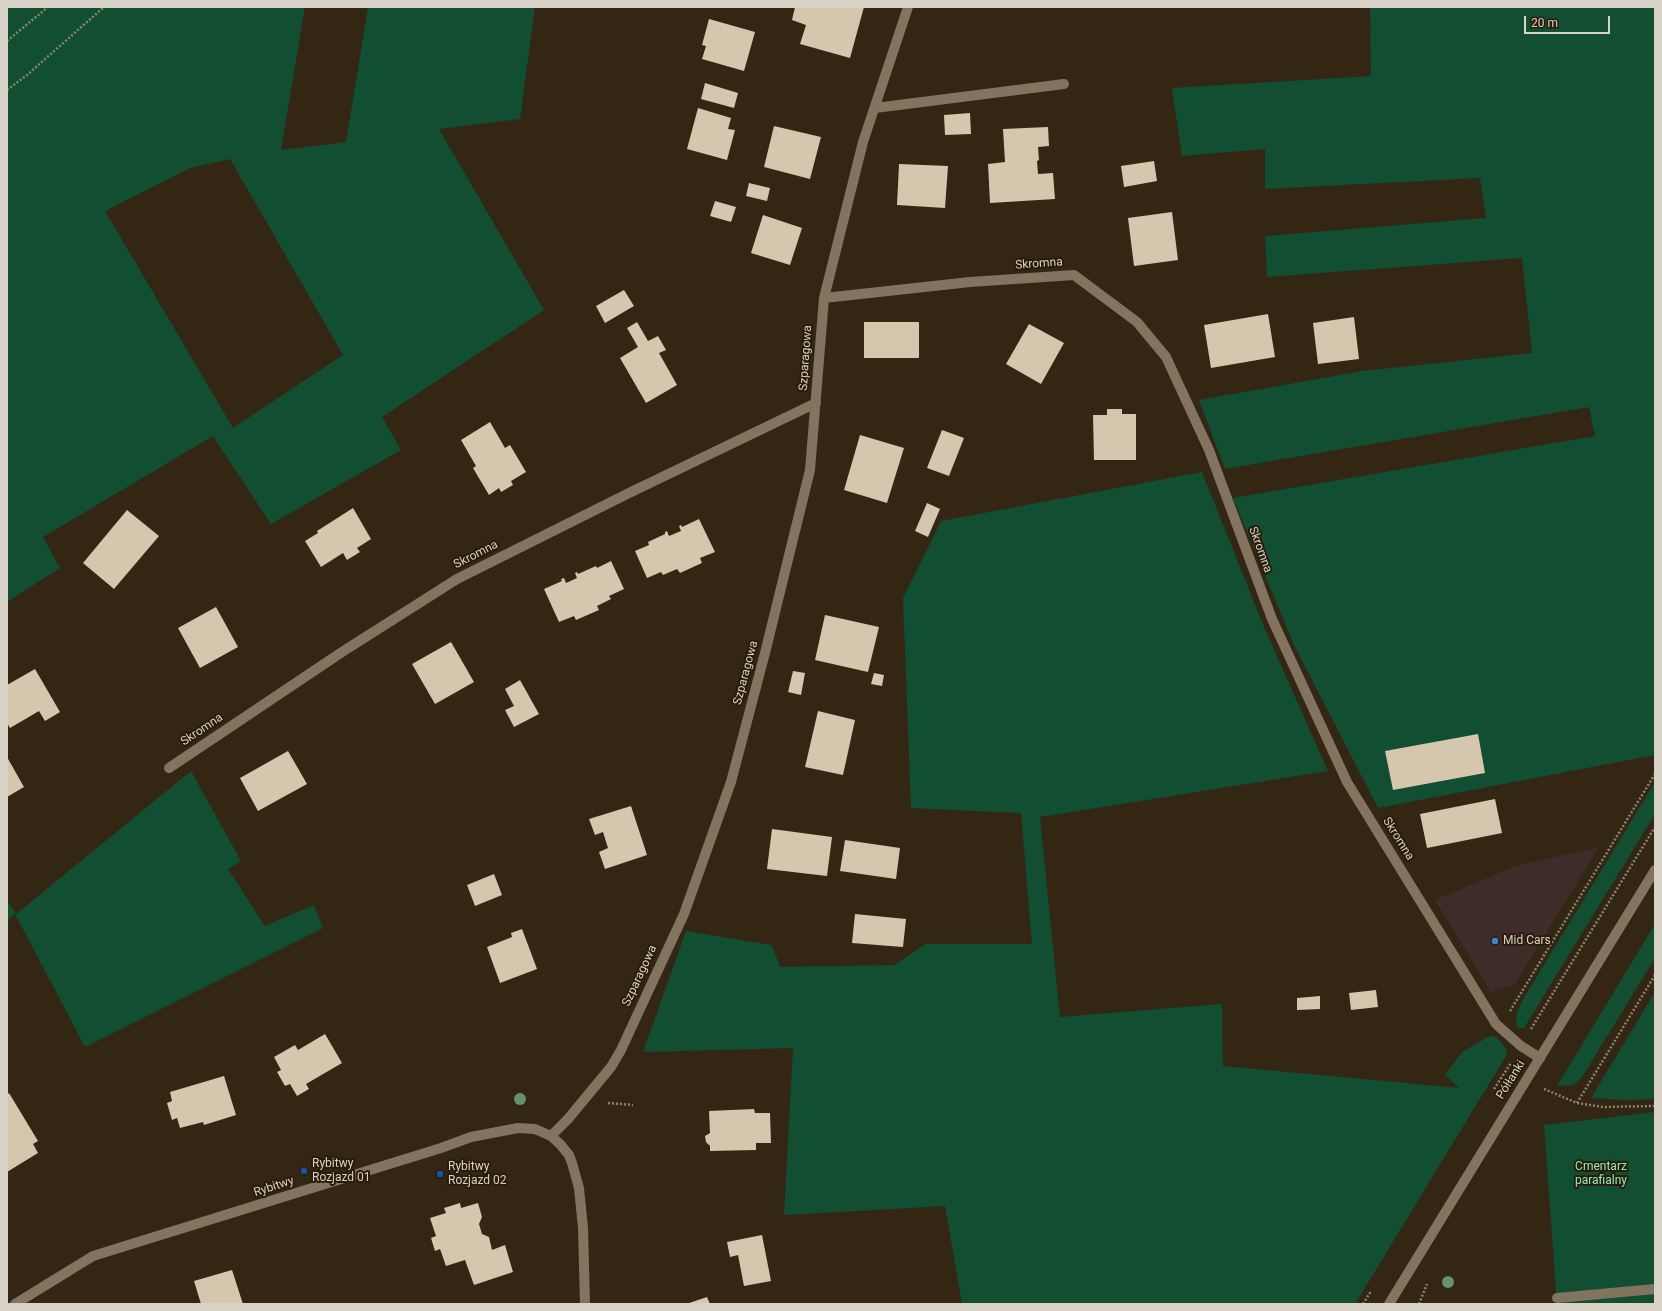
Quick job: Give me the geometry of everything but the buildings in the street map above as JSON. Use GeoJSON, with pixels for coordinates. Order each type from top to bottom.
{"type":"FeatureCollection","features":[{"type":"Feature","properties":{"kind":"street","name":"Szparagowa"},"geometry":{"type":"LineString","coordinates":[[551,1136],[568,1119],[611,1067],[621,1050],[684,914],[731,782],[765,653],[810,470],[824,298],[863,142],[908,7]]}},
{"type":"Feature","properties":{"kind":"street"},"geometry":{"type":"LineString","coordinates":[[874,108],[1064,84]]}},
{"type":"Feature","properties":{"kind":"street","name":"Skromna"},"geometry":{"type":"LineString","coordinates":[[824,298],[970,282],[1074,275],[1137,322],[1166,357],[1209,450],[1272,619],[1347,782],[1496,1024],[1521,1046],[1540,1058]]}},
{"type":"Feature","properties":{"kind":"street","name":"Skromna"},"geometry":{"type":"LineString","coordinates":[[169,768],[342,652],[456,579],[627,494],[816,403]]}},
{"type":"Feature","properties":{"kind":"street","name":"Półłanki"},"geometry":{"type":"LineString","coordinates":[[1389,1304],[1655,870]]}},
{"type":"Feature","properties":{"kind":"street","name":"Rybitwy"},"geometry":{"type":"LineString","coordinates":[[15,1304],[93,1256],[441,1148],[471,1137],[488,1132],[518,1128],[535,1130],[551,1136]]}},
{"type":"Feature","properties":{"kind":"street"},"geometry":{"type":"LineString","coordinates":[[551,1136],[568,1155],[579,1188],[583,1228],[585,1304]]}},
{"type":"Feature","properties":{"kind":"street"},"geometry":{"type":"LineString","coordinates":[[1556,1298],[1655,1289]]}},
{"type":"Feature","properties":{"kind":"path"},"geometry":{"type":"LineString","coordinates":[[7,41],[48,7]]}},
{"type":"Feature","properties":{"kind":"path"},"geometry":{"type":"LineString","coordinates":[[7,90],[27,75],[104,7]]}},
{"type":"Feature","properties":{"kind":"path"},"geometry":{"type":"LineString","coordinates":[[1496,1024],[1509,1014],[1655,774]]}},
{"type":"Feature","properties":{"kind":"path"},"geometry":{"type":"LineString","coordinates":[[1530,1030],[1655,827]]}},
{"type":"Feature","properties":{"kind":"path"},"geometry":{"type":"LineString","coordinates":[[1577,1103],[1655,975]]}},
{"type":"Feature","properties":{"kind":"path"},"geometry":{"type":"LineString","coordinates":[[1526,1080],[1577,1103],[1603,1107],[1655,1106]]}},
{"type":"Feature","properties":{"kind":"path"},"geometry":{"type":"LineString","coordinates":[[605,1100],[609,1104],[634,1105]]}},
{"type":"Feature","properties":{"kind":"shaded area"},"geometry":{"type":"Polygon","coordinates":[[[1599,847],[1515,984],[1491,992],[1435,900],[1516,866],[1599,847]]]}},
{"type":"Feature","properties":{"kind":"green space"},"geometry":{"type":"Polygon","coordinates":[[[7,7],[305,7],[281,150],[346,142],[368,7],[535,7],[520,119],[439,129],[544,310],[382,417],[401,450],[271,524],[213,436],[43,537],[60,568],[7,602],[7,7]],[[230,159],[190,168],[105,211],[233,428],[343,355],[230,159]]]}},
{"type":"Feature","properties":{"kind":"green space"},"geometry":{"type":"Polygon","coordinates":[[[1370,7],[1655,7],[1655,755],[1378,808],[1294,645],[1233,498],[1595,436],[1589,407],[1225,469],[1199,400],[1363,371],[1532,353],[1522,258],[1267,277],[1265,236],[1486,218],[1480,178],[1265,189],[1265,149],[1182,156],[1172,88],[1371,76],[1370,7]]]}},
{"type":"Feature","properties":{"kind":"green space"},"geometry":{"type":"Polygon","coordinates":[[[1202,472],[1264,627],[1328,771],[1040,817],[1060,1017],[1222,1004],[1223,1066],[1459,1088],[1445,1075],[1462,1052],[1488,1037],[1493,1036],[1498,1039],[1507,1050],[1506,1056],[1355,1304],[962,1304],[945,1206],[784,1215],[793,1048],[643,1052],[686,931],[772,945],[780,967],[895,965],[925,944],[1032,944],[1021,813],[911,808],[903,598],[941,521],[1202,472]]]}},
{"type":"Feature","properties":{"kind":"green space"},"geometry":{"type":"Polygon","coordinates":[[[191,771],[241,861],[228,869],[265,926],[314,905],[323,928],[85,1047],[15,914],[7,921],[7,900],[16,914],[191,771]]]}},
{"type":"Feature","properties":{"kind":"green space"},"geometry":{"type":"Polygon","coordinates":[[[1655,782],[1655,814],[1524,1028],[1518,1028],[1516,1023],[1517,1012],[1522,1001],[1655,782]]]}},
{"type":"Feature","properties":{"kind":"green space"},"geometry":{"type":"Polygon","coordinates":[[[1655,924],[1655,958],[1584,1074],[1574,1085],[1557,1086],[1655,924]]]}},
{"type":"Feature","properties":{"kind":"green space"},"geometry":{"type":"Polygon","coordinates":[[[1655,992],[1655,1099],[1626,1100],[1591,1098],[1655,992]]]}},
{"type":"Feature","properties":{"kind":"green space","name":"Cmentarz parafialny"},"geometry":{"type":"Polygon","coordinates":[[[1655,1112],[1655,1304],[1557,1304],[1544,1125],[1655,1112]]]}},
{"type":"Feature","properties":{"kind":"place","name":"Mid Cars"},"geometry":{"type":"Point","coordinates":[1495,941]}},
{"type":"Feature","properties":{"kind":"place","name":"Rybitwy Rozjazd 01"},"geometry":{"type":"Point","coordinates":[304,1171]}},
{"type":"Feature","properties":{"kind":"place","name":"Rybitwy Rozjazd 02"},"geometry":{"type":"Point","coordinates":[440,1174]}}]}
